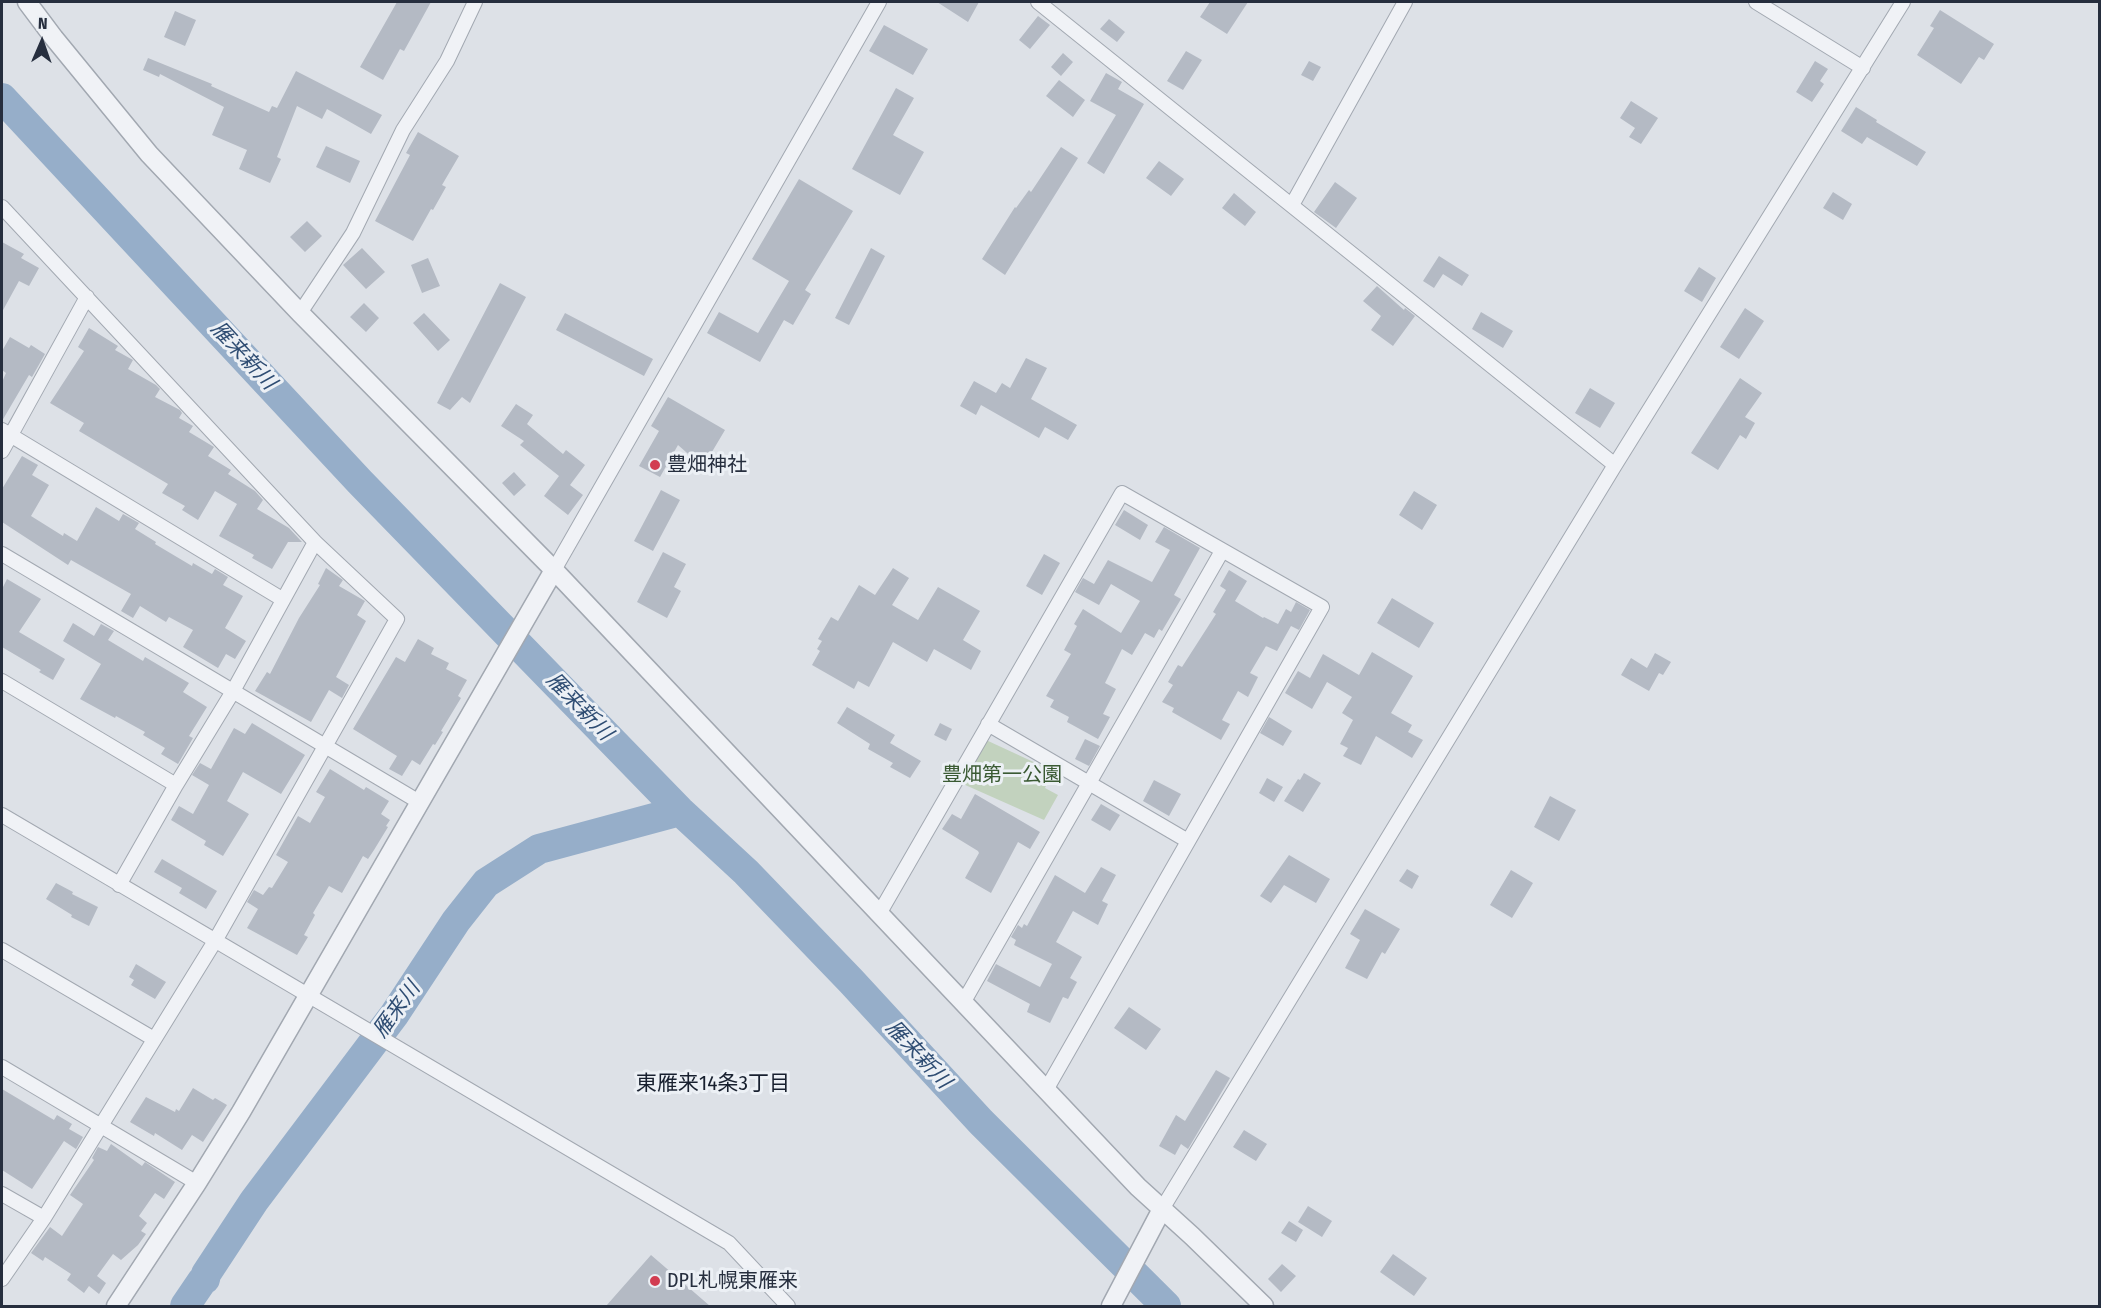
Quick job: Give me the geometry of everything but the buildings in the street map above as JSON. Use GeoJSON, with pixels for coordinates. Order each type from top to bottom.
{"type":"FeatureCollection","features":[{"type":"Feature","properties":{"kind":"street"},"geometry":{"type":"LineString","coordinates":[[27,2],[149,154],[300,313],[554,570],[1046,1090],[1162,1209],[1264,1306]]}},
{"type":"Feature","properties":{"kind":"street"},"geometry":{"type":"LineString","coordinates":[[300,313],[353,233],[403,130],[447,61],[475,2]]}},
{"type":"Feature","properties":{"kind":"street"},"geometry":{"type":"LineString","coordinates":[[116,1306],[198,1183],[308,997],[879,2]]}},
{"type":"Feature","properties":{"kind":"street"},"geometry":{"type":"LineString","coordinates":[[1038,2],[1615,465]]}},
{"type":"Feature","properties":{"kind":"street"},"geometry":{"type":"LineString","coordinates":[[1292,206],[1406,2]]}},
{"type":"Feature","properties":{"kind":"street"},"geometry":{"type":"LineString","coordinates":[[1756,2],[1863,68]]}},
{"type":"Feature","properties":{"kind":"street"},"geometry":{"type":"LineString","coordinates":[[1111,1306],[1162,1209],[1615,465],[1904,2]]}},
{"type":"Feature","properties":{"kind":"street"},"geometry":{"type":"LineString","coordinates":[[2,208],[315,542],[397,619],[215,941],[44,1218],[2,1279]]}},
{"type":"Feature","properties":{"kind":"street"},"geometry":{"type":"LineString","coordinates":[[2,451],[6,433],[87,297]]}},
{"type":"Feature","properties":{"kind":"street"},"geometry":{"type":"LineString","coordinates":[[6,433],[282,599]]}},
{"type":"Feature","properties":{"kind":"street"},"geometry":{"type":"LineString","coordinates":[[879,914],[1122,494],[1322,607],[1046,1090]]}},
{"type":"Feature","properties":{"kind":"street"},"geometry":{"type":"LineString","coordinates":[[119,885],[232,693],[315,542]]}},
{"type":"Feature","properties":{"kind":"street"},"geometry":{"type":"LineString","coordinates":[[963,1003],[1222,551]]}},
{"type":"Feature","properties":{"kind":"street"},"geometry":{"type":"LineString","coordinates":[[2,554],[232,693],[421,803]]}},
{"type":"Feature","properties":{"kind":"street"},"geometry":{"type":"LineString","coordinates":[[2,681],[176,785]]}},
{"type":"Feature","properties":{"kind":"street"},"geometry":{"type":"LineString","coordinates":[[988,724],[1188,842]]}},
{"type":"Feature","properties":{"kind":"street"},"geometry":{"type":"LineString","coordinates":[[2,815],[729,1243],[788,1306]]}},
{"type":"Feature","properties":{"kind":"street"},"geometry":{"type":"LineString","coordinates":[[2,950],[154,1039]]}},
{"type":"Feature","properties":{"kind":"street"},"geometry":{"type":"LineString","coordinates":[[2,1067],[198,1183]]}},
{"type":"Feature","properties":{"kind":"street"},"geometry":{"type":"LineString","coordinates":[[2,1194],[44,1218]]}},
{"type":"Feature","properties":{"kind":"green space","name":"豊畑第一公園"},"geometry":{"type":"Polygon","coordinates":[[[986,740],[1053,771],[1045,788],[1058,795],[1044,820],[963,784],[986,740]]]}},
{"type":"Feature","properties":{"kind":"waterway","name":"雁来新川"},"geometry":{"type":"LineString","coordinates":[[2,98],[360,482],[680,811],[746,872],[851,981],[981,1122],[1166,1306]]}},
{"type":"Feature","properties":{"kind":"waterway","name":"雁来川"},"geometry":{"type":"LineString","coordinates":[[185,1306],[205,1279],[206,1274],[254,1201],[394,1015],[456,921],[486,883],[539,849],[680,811]]}},
{"type":"Feature","properties":{"kind":"place","name":"豊畑神社"},"geometry":{"type":"Point","coordinates":[655,465]}},
{"type":"Feature","properties":{"kind":"place","name":"DPL札幌東雁来"},"geometry":{"type":"Point","coordinates":[655,1281]}},
{"type":"Feature","properties":{"kind":"district","name":"東雁来14条3丁目"},"geometry":{"type":"Point","coordinates":[713,1084]}}]}
